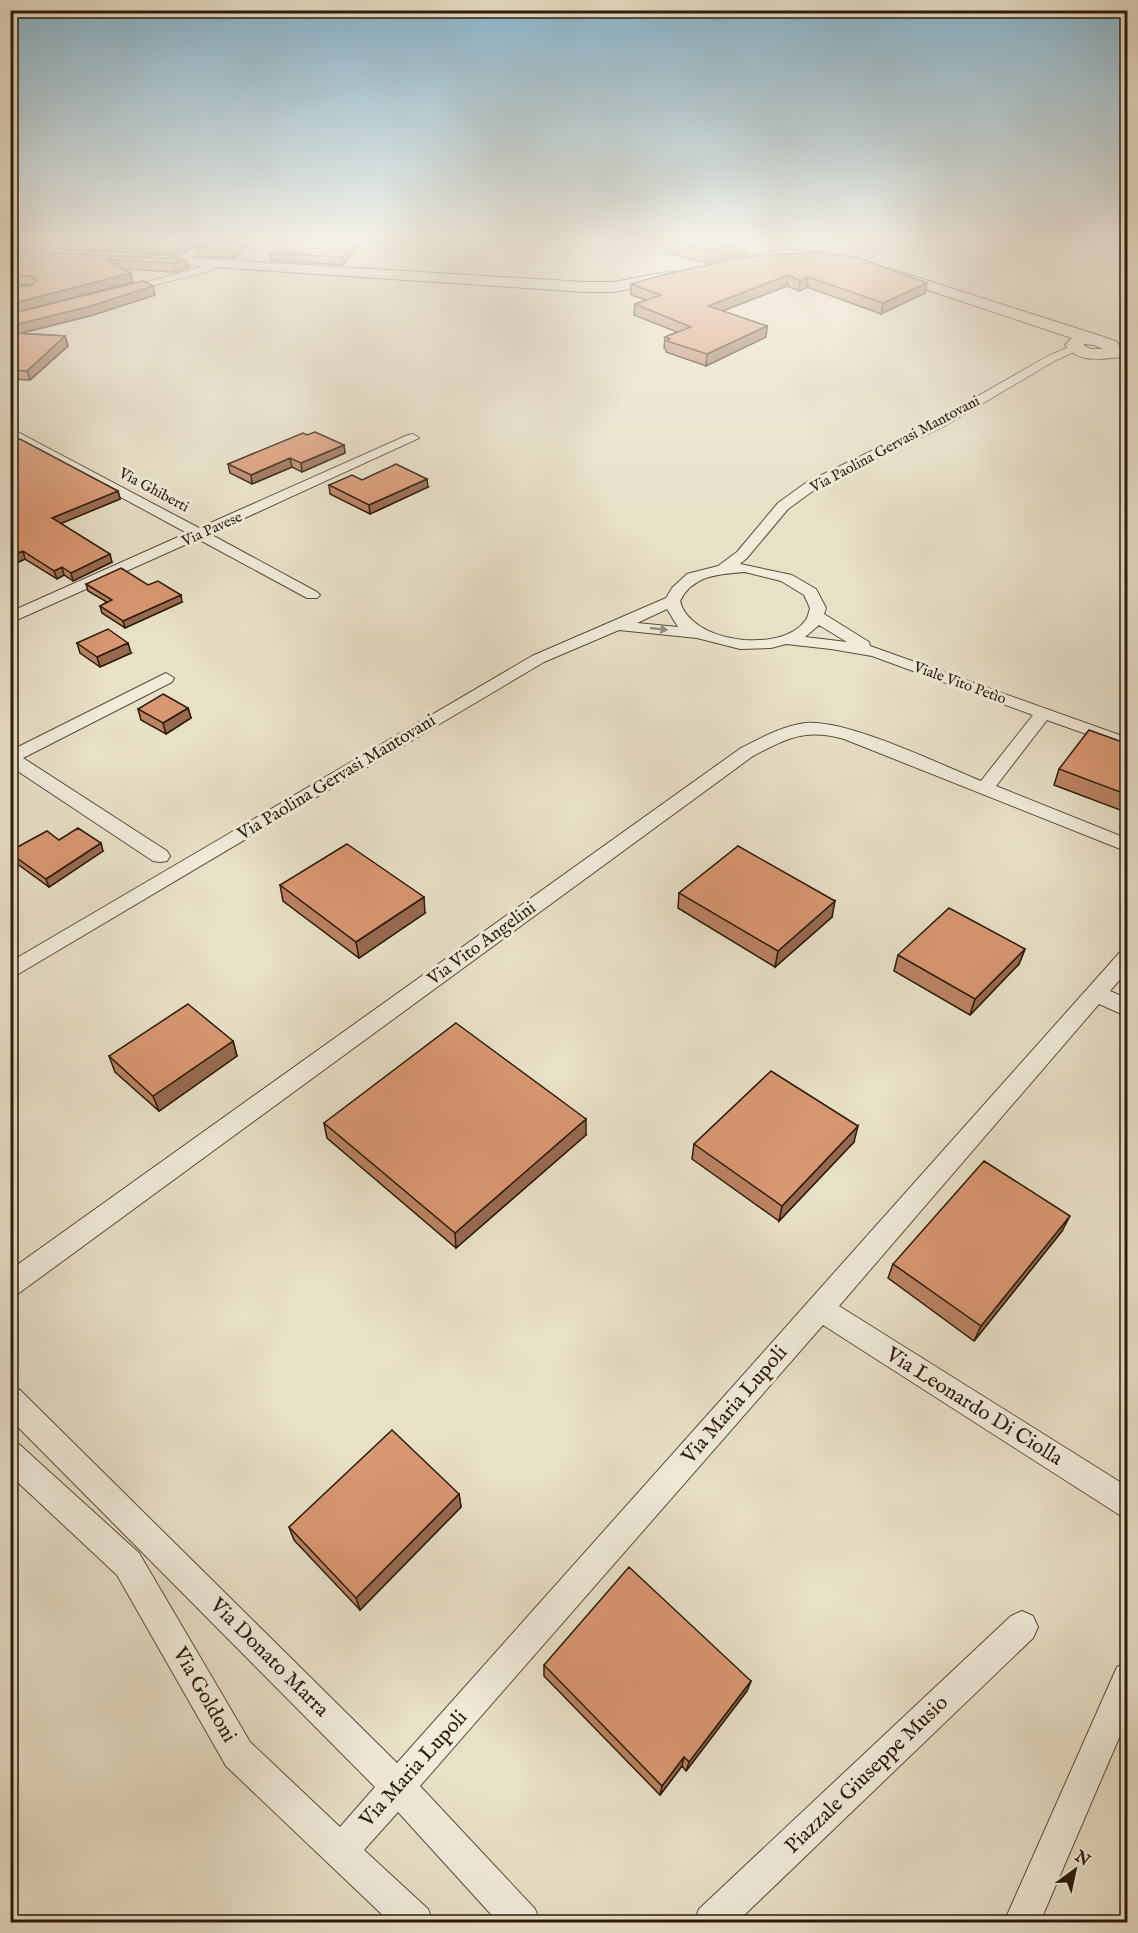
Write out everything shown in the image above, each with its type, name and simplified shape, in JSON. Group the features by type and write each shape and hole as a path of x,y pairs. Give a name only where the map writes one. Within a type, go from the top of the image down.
{"street":[{"path":"1047,330 1079,342 1099,354 1119,350"},
{"name":"Via Paolina Gervasi Mantovani","path":"723,569 742,555 763,547 783,506 813,485 942,423 1079,342"},
{"name":"Via Ghiberti","path":"10,432 312,595"},
{"name":"Via Pavese","path":"10,618 413,438"},
{"path":"763,547 787,577"},
{"path":"699,634 678,619 673,610 672,601 676,590 687,580 703,573 723,569 753,569 787,577 802,585 813,595 818,606 818,617 812,626 788,640"},
{"name":"Via Paolina Gervasi Mantovani","path":"10,972 538,659 582,638 618,627 672,601"},
{"path":"818,617 876,652"},
{"path":"618,627 654,628 699,634 733,644 752,645 788,640 831,644 876,652"},
{"name":"Viale Vito Petìo","path":"876,652 1128,744"},
{"path":"160,856 10,758 166,678"},
{"path":"1044,713 984,789 1128,846"},
{"name":"Via Vito Angelini","path":"10,1285 747,752 793,729 830,729 984,789"},
{"name":"Via Maria Lupoli","path":"341,1851 1097,994 1128,956"},
{"path":"1097,994 1128,1009"},
{"name":"Via Leonardo Di Ciolla","path":"820,1309 1128,1504"},
{"name":"Via Donato Marra","path":"10,1399 398,1787 522,1923"},
{"name":"Via Goldoni","path":"10,1455 128,1564 238,1754 415,1923"},
{"name":"Piazzale Giuseppe Musio","path":"712,1923 1022,1628"},
{"path":"1022,1923 1128,1678"}],"building":[{"path":"683,330 758,330 707,354 667,341 670,339 665,337"},
{"path":"10,333 65,336 27,371 10,370"},
{"path":"315,432 344,445 301,463 290,458 251,475 228,464 303,433 307,435"},
{"path":"20,439 118,491 52,518 110,554 71,573 62,567 54,571 23,551 10,556 10,442"},
{"path":"396,464 427,479 369,505 329,485 352,475 362,480"},
{"path":"121,568 148,585 158,581 181,595 123,621 100,606 112,600 86,584"},
{"path":"108,629 128,643 97,657 77,643"},
{"path":"163,694 188,708 163,723 138,709"},
{"path":"1089,730 1128,744 1128,795 1059,769"},
{"path":"78,828 101,843 46,879 10,853 47,831 59,840"},
{"path":"347,844 424,897 356,942 280,885"},
{"path":"738,846 835,901 778,951 679,893"},
{"path":"949,908 1025,949 975,999 898,955"},
{"path":"188,1004 233,1041 153,1096 109,1056"},
{"path":"456,1023 586,1119 455,1233 324,1123"},
{"path":"771,1071 858,1126 782,1206 694,1144"},
{"path":"984,1161 1070,1216 981,1326 893,1264"},
{"path":"392,1430 459,1494 356,1598 289,1527"},
{"path":"629,1567 751,1681 689,1762 684,1757 662,1786 544,1665"}]}
